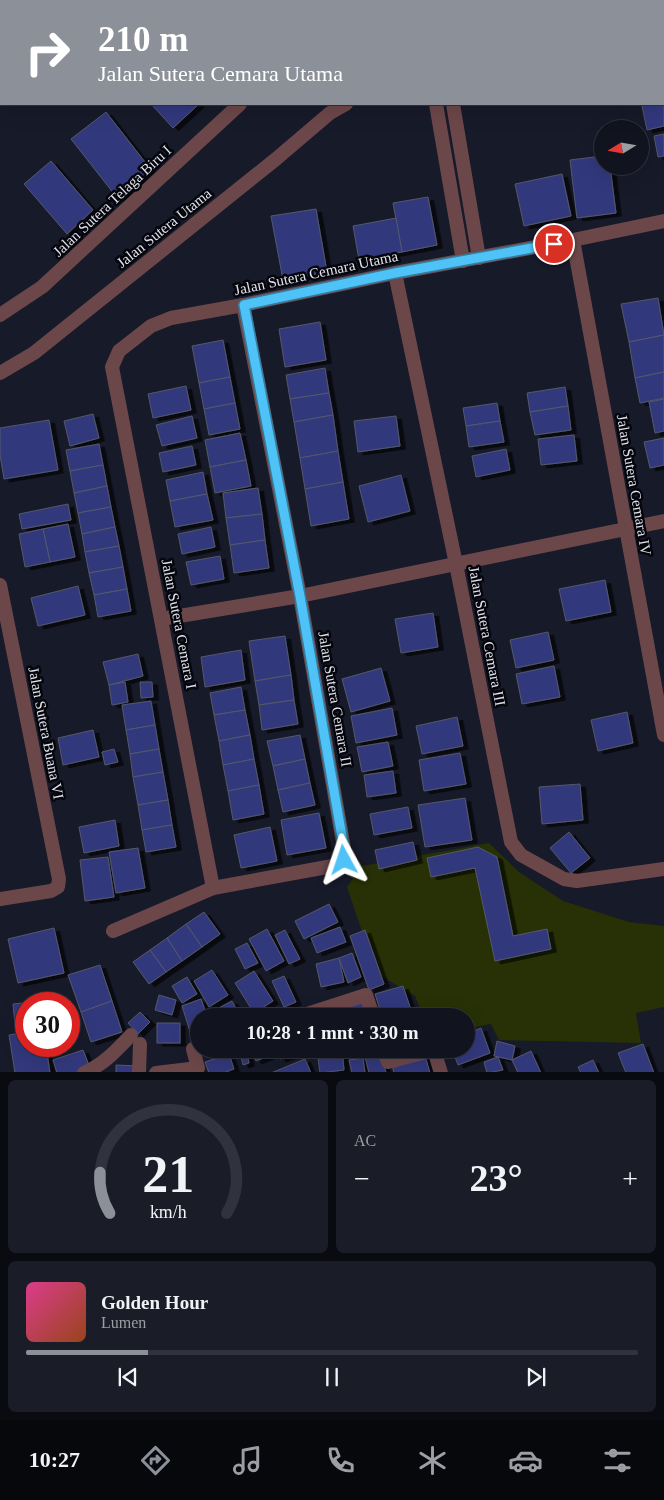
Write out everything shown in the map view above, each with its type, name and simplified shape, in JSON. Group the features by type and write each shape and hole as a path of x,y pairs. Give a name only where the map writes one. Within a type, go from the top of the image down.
{"street":[{"name":"Jalan Sutera Telaga Biru I","path":"0,315 42,287 239,105"},
{"name":"Jalan Sutera Utama","path":"0,373 34,353 276,159 330,113 344,105"},
{"path":"436,105 463,261"},
{"path":"453,105 480,258"},
{"name":"Jalan Sutera Cemara Utama","path":"112,367 119,352 151,326 171,318 664,221"},
{"name":"Jalan Sutera Cemara IV","path":"573,240 664,735"},
{"name":"Jalan Sutera Cemara III","path":"395,273 456,564 511,842 520,855 564,879 577,881 664,869"},
{"name":"Jalan Sutera Cemara II","path":"113,931 213,888 338,865 344,860 345,854 300,596 244,305"},
{"name":"Jalan Sutera Cemara I","path":"112,367 213,888"},
{"path":"161,619 300,596 664,521"},
{"name":"Jalan Sutera Buana VI","path":"0,585 59,879 58,887 51,890 0,899"},
{"path":"326,1008 366,995 370,1008"},
{"path":"84,1072 136,1040 139,1072"},
{"path":"156,1072 198,1068 195,1058"},
{"path":"386,1058 388,1062 403,1058"},
{"path":"437,1058 442,1072"}],"green space":[{"path":"489,843 519,872 563,901 629,922 664,926 664,1007 636,1013 641,1043 499,1040 491,1024 475,1027 475,1008 420,1008 415,996 376,973 347,887 362,866"}],"building":[{"path":"152,105 198,105 173,128"},
{"path":"664,105 664,126 649,130 649,120 645,120 642,106"},
{"path":"106,112 152,171 118,199 71,139"},
{"path":"664,134 664,156 658,157 654,136"},
{"path":"594,157 594,175 611,175 616,213 577,218 570,160"},
{"path":"51,161 93,210 67,234 24,184"},
{"path":"562,174 571,216 524,226 515,184"},
{"path":"428,197 437,245 402,252 393,203"},
{"path":"316,209 327,272 283,280 271,216"},
{"path":"396,218 402,252 359,260 353,226"},
{"path":"658,298 664,335 629,342 621,304"},
{"path":"320,322 326,360 285,367 279,329"},
{"path":"664,335 664,372 635,378 629,342"},
{"path":"223,340 230,377 199,383 192,346"},
{"path":"325,368 329,393 290,399 286,375"},
{"path":"664,372 664,398 640,403 635,378"},
{"path":"230,377 235,403 204,409 199,383"},
{"path":"186,386 191,410 153,418 148,394"},
{"path":"565,387 568,406 530,412 527,393"},
{"path":"329,393 333,415 294,422 290,399"},
{"path":"664,399 664,431 655,433 649,402"},
{"path":"235,403 240,429 209,435 204,409"},
{"path":"497,403 500,421 466,426 463,408"},
{"path":"568,406 571,430 535,435 530,412"},
{"path":"93,414 99,438 70,446 64,421"},
{"path":"333,415 338,451 300,458 294,422"},
{"path":"192,416 197,438 162,446 156,425"},
{"path":"396,416 400,446 358,452 354,421"},
{"path":"49,420 58,470 4,479 0,455 0,428"},
{"path":"500,421 504,442 469,447 466,426"},
{"path":"240,433 246,460 210,467 205,440"},
{"path":"574,435 577,461 541,465 538,439"},
{"path":"664,438 664,465 650,468 644,442"},
{"path":"99,444 103,465 70,471 66,450"},
{"path":"192,446 196,465 163,472 159,453"},
{"path":"506,449 510,470 476,477 472,456"},
{"path":"338,451 343,482 305,489 300,458"},
{"path":"246,460 251,486 215,493 210,467"},
{"path":"103,465 107,486 74,493 70,471"},
{"path":"203,472 207,494 170,501 166,480"},
{"path":"401,475 410,511 368,522 359,486"},
{"path":"343,482 349,519 311,526 305,489"},
{"path":"107,486 111,507 78,513 74,493"},
{"path":"258,488 262,514 226,518 223,493"},
{"path":"207,494 213,520 175,527 170,501"},
{"path":"68,504 71,520 22,529 19,514"},
{"path":"111,507 115,527 82,534 78,513"},
{"path":"262,514 265,540 230,545 226,518"},
{"path":"68,524 75,557 50,562 43,529"},
{"path":"115,527 119,546 85,552 82,534"},
{"path":"211,527 215,547 182,554 178,534"},
{"path":"43,529 50,562 25,567 19,534"},
{"path":"265,540 269,568 234,573 230,545"},
{"path":"119,546 123,567 89,573 85,552"},
{"path":"220,556 224,579 191,585 186,562"},
{"path":"123,567 127,589 94,595 89,573"},
{"path":"605,580 611,612 566,621 559,589"},
{"path":"78,586 85,615 38,626 31,598"},
{"path":"127,589 131,611 98,617 94,595"},
{"path":"433,613 438,647 401,653 395,619"},
{"path":"548,632 554,660 516,668 510,640"},
{"path":"285,636 291,675 255,681 249,641"},
{"path":"241,650 245,680 205,687 201,657"},
{"path":"138,654 143,676 109,685 103,662"},
{"path":"554,666 560,697 522,704 516,674"},
{"path":"381,668 390,701 351,712 342,679"},
{"path":"291,675 294,700 259,705 255,681"},
{"path":"125,682 128,702 112,705 109,685"},
{"path":"140,682 152,682 153,697 141,698"},
{"path":"241,687 245,710 214,715 210,693"},
{"path":"294,700 298,724 262,730 259,705"},
{"path":"151,701 155,725 126,730 122,705"},
{"path":"392,708 397,735 356,743 351,716"},
{"path":"245,710 250,735 219,741 214,715"},
{"path":"627,712 633,743 598,751 591,720"},
{"path":"457,717 463,746 422,754 416,726"},
{"path":"155,725 159,749 130,754 126,730"},
{"path":"93,730 99,757 63,765 58,738"},
{"path":"250,735 254,759 223,765 219,741"},
{"path":"300,735 305,759 273,766 267,741"},
{"path":"388,742 393,766 362,772 357,747"},
{"path":"114,749 118,762 105,765 102,752"},
{"path":"159,749 163,772 133,777 130,754"},
{"path":"460,753 466,784 424,791 419,760"},
{"path":"254,759 259,785 228,791 223,765"},
{"path":"305,759 310,783 278,790 273,766"},
{"path":"393,771 396,793 367,797 364,775"},
{"path":"163,772 168,800 138,805 133,777"},
{"path":"310,783 315,805 283,812 278,790"},
{"path":"580,784 583,820 542,824 539,787"},
{"path":"259,785 264,814 233,820 228,791"},
{"path":"465,798 472,840 425,847 418,805"},
{"path":"168,800 172,825 142,830 138,805"},
{"path":"408,807 412,828 374,835 370,814"},
{"path":"319,813 326,848 287,855 281,820"},
{"path":"115,820 119,846 84,853 79,827"},
{"path":"172,825 176,847 146,852 142,830"},
{"path":"270,827 277,861 241,868 234,835"},
{"path":"569,832 590,858 571,873 550,848"},
{"path":"413,842 417,860 379,869 375,850"},
{"path":"478,847 497,857 513,936 547,929 551,949 495,961 475,868 431,877 427,858"},
{"path":"138,848 145,888 116,893 109,852"},
{"path":"108,857 114,897 85,901 80,860"},
{"path":"329,904 338,922 304,939 295,921"},
{"path":"204,912 220,934 202,947 186,924"},
{"path":"186,924 202,947 182,961 167,938"},
{"path":"340,927 346,942 317,953 311,938"},
{"path":"54,928 64,973 18,983 8,939"},
{"path":"267,929 284,961 266,971 249,939"},
{"path":"285,930 300,959 289,964 275,935"},
{"path":"365,930 384,984 369,990 350,936"},
{"path":"167,938 182,961 166,972 150,950"},
{"path":"247,943 258,963 245,969 235,949"},
{"path":"150,950 166,972 149,984 133,962"},
{"path":"352,953 361,977 348,983 339,958"},
{"path":"339,958 344,982 321,987 316,964"},
{"path":"100,965 112,1001 81,1012 80,992 74,992 68,975"},
{"path":"212,970 228,995 209,1007 194,981"},
{"path":"254,971 273,1001 262,1008 251,1008 235,983"},
{"path":"284,976 296,1002 284,1007 272,981"},
{"path":"187,977 197,994 182,1003 172,986"},
{"path":"403,986 410,1008 379,1008 375,994"},
{"path":"159,995 176,1000 172,1015 155,1010"},
{"path":"201,999 204,1008 190,1008 190,1031 182,1006"},
{"path":"363,1000 366,1008 340,1008"},
{"path":"112,1001 122,1032 91,1042 81,1012"},
{"path":"232,1001 236,1008 219,1008"},
{"path":"13,1004 15,1004 15,1025"},
{"path":"140,1012 150,1022 138,1034 128,1023"},
{"path":"157,1023 180,1023 180,1043 157,1043"},
{"path":"481,1028 490,1053 458,1065 455,1058 475,1058 475,1030"},
{"path":"15,1034 15,1057 48,1057 50,1072 15,1072 9,1035"},
{"path":"497,1041 515,1046 512,1060 494,1056"},
{"path":"643,1044 654,1072 626,1072 618,1053"},
{"path":"83,1050 90,1068 80,1072 57,1072 53,1060 62,1057 80,1057 80,1051"},
{"path":"531,1051 541,1072 518,1072 512,1060"},
{"path":"498,1057 503,1070 487,1072 484,1062"},
{"path":"217,1058 230,1058 234,1069 226,1072 209,1072 205,1062"},
{"path":"241,1058 248,1058 249,1063 243,1065"},
{"path":"318,1058 343,1058 344,1070 320,1072"},
{"path":"363,1058 365,1072 352,1072 349,1060"},
{"path":"365,1058 382,1058 386,1072 369,1072"},
{"path":"418,1058 426,1058 430,1072 394,1072 392,1065"},
{"path":"305,1059 311,1072 273,1072"},
{"path":"593,1060 599,1072 580,1072 578,1067"},
{"path":"116,1065 138,1066 138,1072 116,1072"}],"route":[{"path":"344,860 345,854 300,596 244,305 395,273 554,244"}]}
